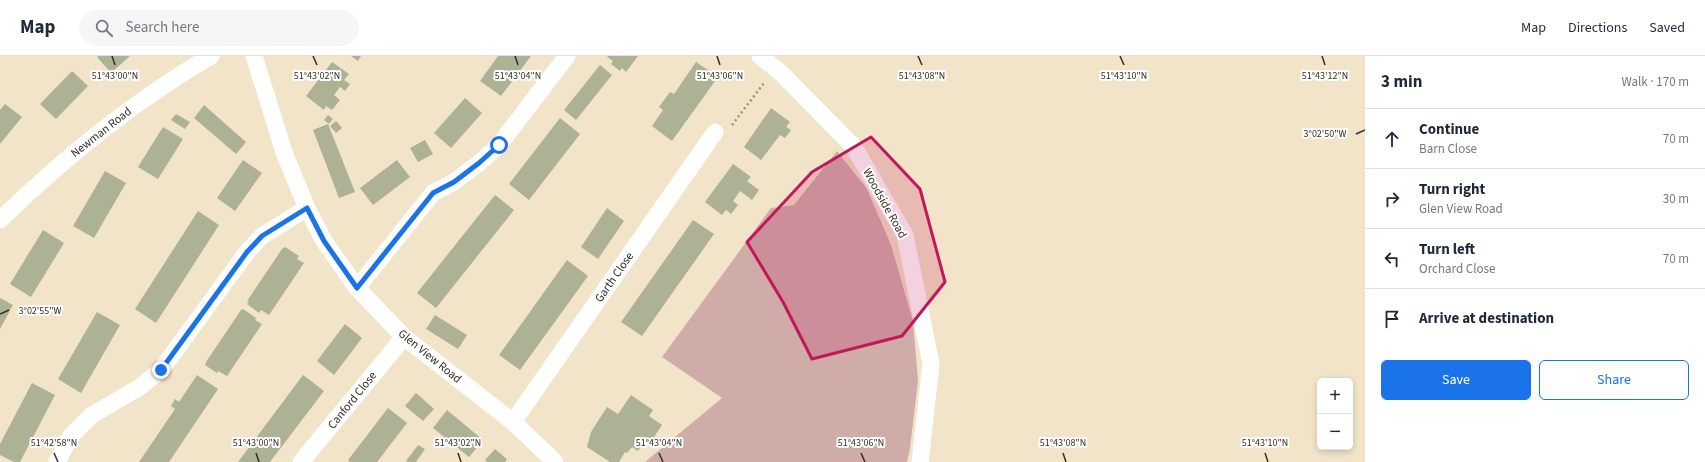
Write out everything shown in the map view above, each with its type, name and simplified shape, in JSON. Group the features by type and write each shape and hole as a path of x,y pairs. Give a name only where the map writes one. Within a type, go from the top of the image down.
{"street":[{"name":"Newman Road","path":"0,220 34,187 103,128 178,76 211,56"},
{"name":"Glen View Road","path":"254,56 286,155 307,208 324,241 357,288 404,337 513,422 555,462"},
{"path":"357,288 433,193 454,182 479,163 499,145 567,56"},
{"name":"Woodside Road","path":"760,56 775,68 854,147 905,235 931,364 920,462"},
{"name":"Garth Close","path":"513,422 714,132"},
{"path":"57,462 70,438 92,415 140,387 161,370 247,252 262,236 307,208"},
{"name":"Canford Close","path":"301,462 404,337"}],"path":[{"path":"714,132 725,135 775,68"}],"highlighted area":[{"path":"871,137 920,189 945,282 902,336 812,359 783,302 747,242 812,172"}],"shaded area":[{"path":"837,151 867,189 891,245 913,321 918,381 907,462 645,462 722,398 662,357 771,208 794,205"}],"building":[{"path":"130,56 111,73 97,57"},
{"path":"351,56 361,56 358,61"},
{"path":"498,56 531,56 501,96 480,81"},
{"path":"638,56 626,72 622,68 620,71 611,64 613,61 607,57"},
{"path":"332,62 349,74 344,80 350,84 345,91 340,87 334,95 340,100 332,110 326,106 324,110 306,96"},
{"path":"696,62 718,77 672,141 652,126 663,110 659,107 670,92 674,94"},
{"path":"600,65 612,75 576,120 564,110"},
{"path":"72,71 88,86 56,119 40,104"},
{"path":"465,98 482,113 451,148 434,133"},
{"path":"5,104 22,117 0,144 0,110"},
{"path":"204,105 246,142 236,154 194,118"},
{"path":"771,108 790,122 786,127 791,130 785,138 780,135 761,160 744,147"},
{"path":"176,114 190,122 185,129 171,120"},
{"path":"328,115 333,119 329,124 324,120"},
{"path":"560,118 580,134 529,200 509,184"},
{"path":"336,121 342,128 336,133 330,126"},
{"path":"328,124 355,192 339,198 313,130"},
{"path":"163,127 183,139 158,179 138,167"},
{"path":"425,140 433,154 418,162 410,148"},
{"path":"243,160 262,173 235,211 217,198"},
{"path":"397,160 410,177 373,205 360,188"},
{"path":"733,164 751,177 747,181 759,190 752,200 740,191 733,201 738,205 731,214 726,210 722,215 705,202"},
{"path":"105,171 126,183 94,238 73,226"},
{"path":"495,195 514,210 436,308 417,293"},
{"path":"607,208 624,221 598,259 581,247"},
{"path":"198,211 219,225 156,323 135,309"},
{"path":"693,220 714,234 642,336 621,322"},
{"path":"43,230 64,243 31,297 10,284"},
{"path":"285,247 299,256 297,259 304,263 269,315 261,310 259,313 247,304 249,302 247,301 282,249"},
{"path":"567,260 588,276 520,370 499,355"},
{"path":"0,298 13,305 0,329"},
{"path":"243,309 262,324 227,376 218,371 217,373 205,365 206,362"},
{"path":"97,312 120,325 81,393 58,379"},
{"path":"435,315 467,335 458,349 426,329"},
{"path":"345,324 362,338 334,375 317,361"},
{"path":"197,375 218,389 206,407 169,462 139,462 175,409 171,406 175,399 179,402"},
{"path":"303,375 324,391 270,462 238,462"},
{"path":"32,383 55,395 20,462 14,462 0,455 0,444"},
{"path":"416,393 434,409 423,421 405,406"},
{"path":"631,395 653,410 649,416 662,425 650,443 645,440 638,451 632,447 627,453 625,452 619,462 610,462 587,447 591,432 607,407 618,414"},
{"path":"388,408 407,423 377,462 350,462 348,460"},
{"path":"447,410 483,440 469,457 433,428"},
{"path":"418,445 425,449 416,462 406,461"},
{"path":"495,449 507,459 505,462 487,462 485,460"}],"route":[{"path":"161,370 247,252 262,236 307,208 324,241 357,288 433,193 454,182 479,163 499,145"}]}
